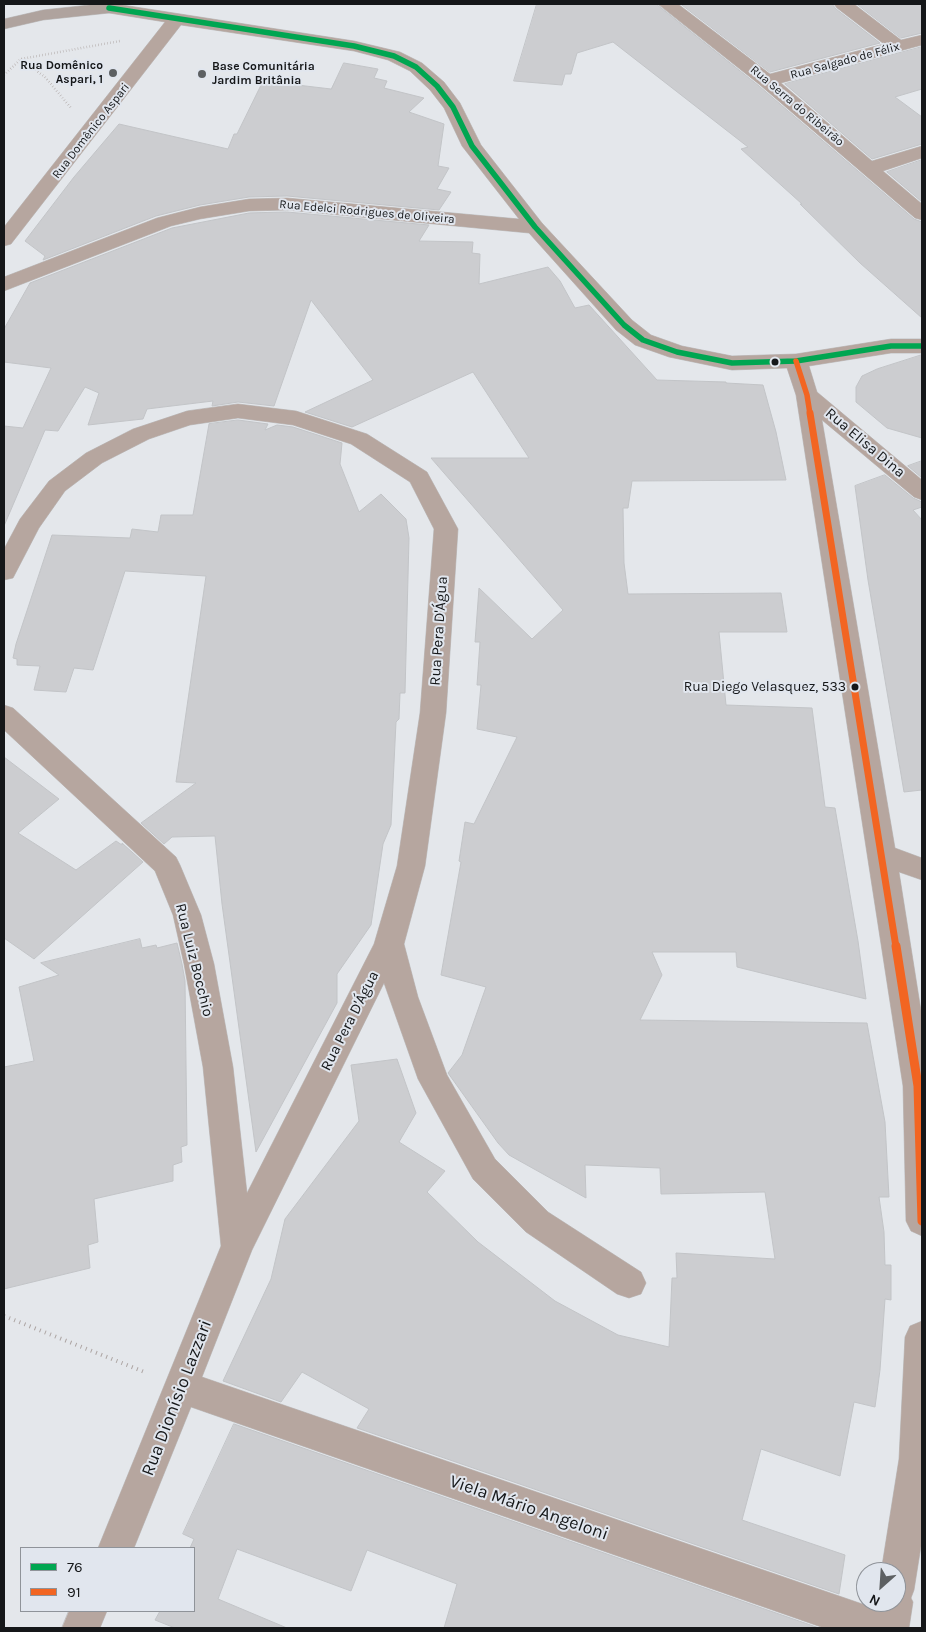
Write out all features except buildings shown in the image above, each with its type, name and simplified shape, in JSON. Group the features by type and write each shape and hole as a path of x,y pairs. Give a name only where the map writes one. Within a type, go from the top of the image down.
{"highway":[{"path":"4,24 42,15 105,6"}],"street":[{"name":"Rua Serra do Ribeirão","path":"667,4 767,81 871,168 922,214"},
{"path":"843,4 899,47"},
{"path":"105,6 171,27 354,46 394,56 416,67 437,86 453,107 472,146 535,227 624,325 643,340 677,352 732,363 796,361 891,346 922,346"},
{"name":"Rua Domênico Aspari","path":"4,240 84,141 171,27"},
{"name":"Rua Salgado de Félix","path":"767,81 922,40"},
{"path":"871,168 922,152"},
{"name":"Rua Edelci Rodrigues de Oliveira","path":"4,285 30,273 164,222 200,213 249,205 286,204 535,227"},
{"path":"796,361 807,395 918,1086 922,1221"},
{"name":"Rua Elisa Dina","path":"807,395 922,492"},
{"name":"Rua Pera D'Água","path":"4,572 28,525 57,486 94,458 141,434 187,418 238,411 296,418 359,438 419,477 446,529 434,713 411,866 388,944 237,1246"},
{"name":"Rua Luiz Bocchio","path":"4,715 166,866 187,915 218,1066 237,1246"},
{"path":"882,855 922,870"},
{"path":"388,944 403,997 433,1079 484,1169 537,1222 629,1283"},
{"name":"Rua Dionísio Lazzari","path":"116,1547 237,1246"},
{"path":"900,1562 917,1459 922,1337"},
{"name":"Viela Mário Angeloni","path":"182,1387 877,1628"},
{"path":"81,1628 88,1612"},
{"path":"890,1628 892,1612"}],"path":[{"path":"4,75 21,59 171,27"},
{"path":"21,59 45,77 71,107 84,141"},
{"path":"4,1316 182,1387"}],"transit line":[{"name":"76","path":"109,8 354,46 394,56 416,67 437,86 453,107 472,146 535,227 624,325 643,340 677,352 732,363 796,361 891,346 922,346"},
{"name":"91","path":"796,361 807,395 918,1086 922,1221"}],"place":[{"name":"Rua Domênico Aspari, 1","path":"113,73"},
{"name":"Base Comunitária Jardim Britânia","path":"202,74"},
{"name":"Rua Diego Velasquez, 533","path":"855,687"}]}
